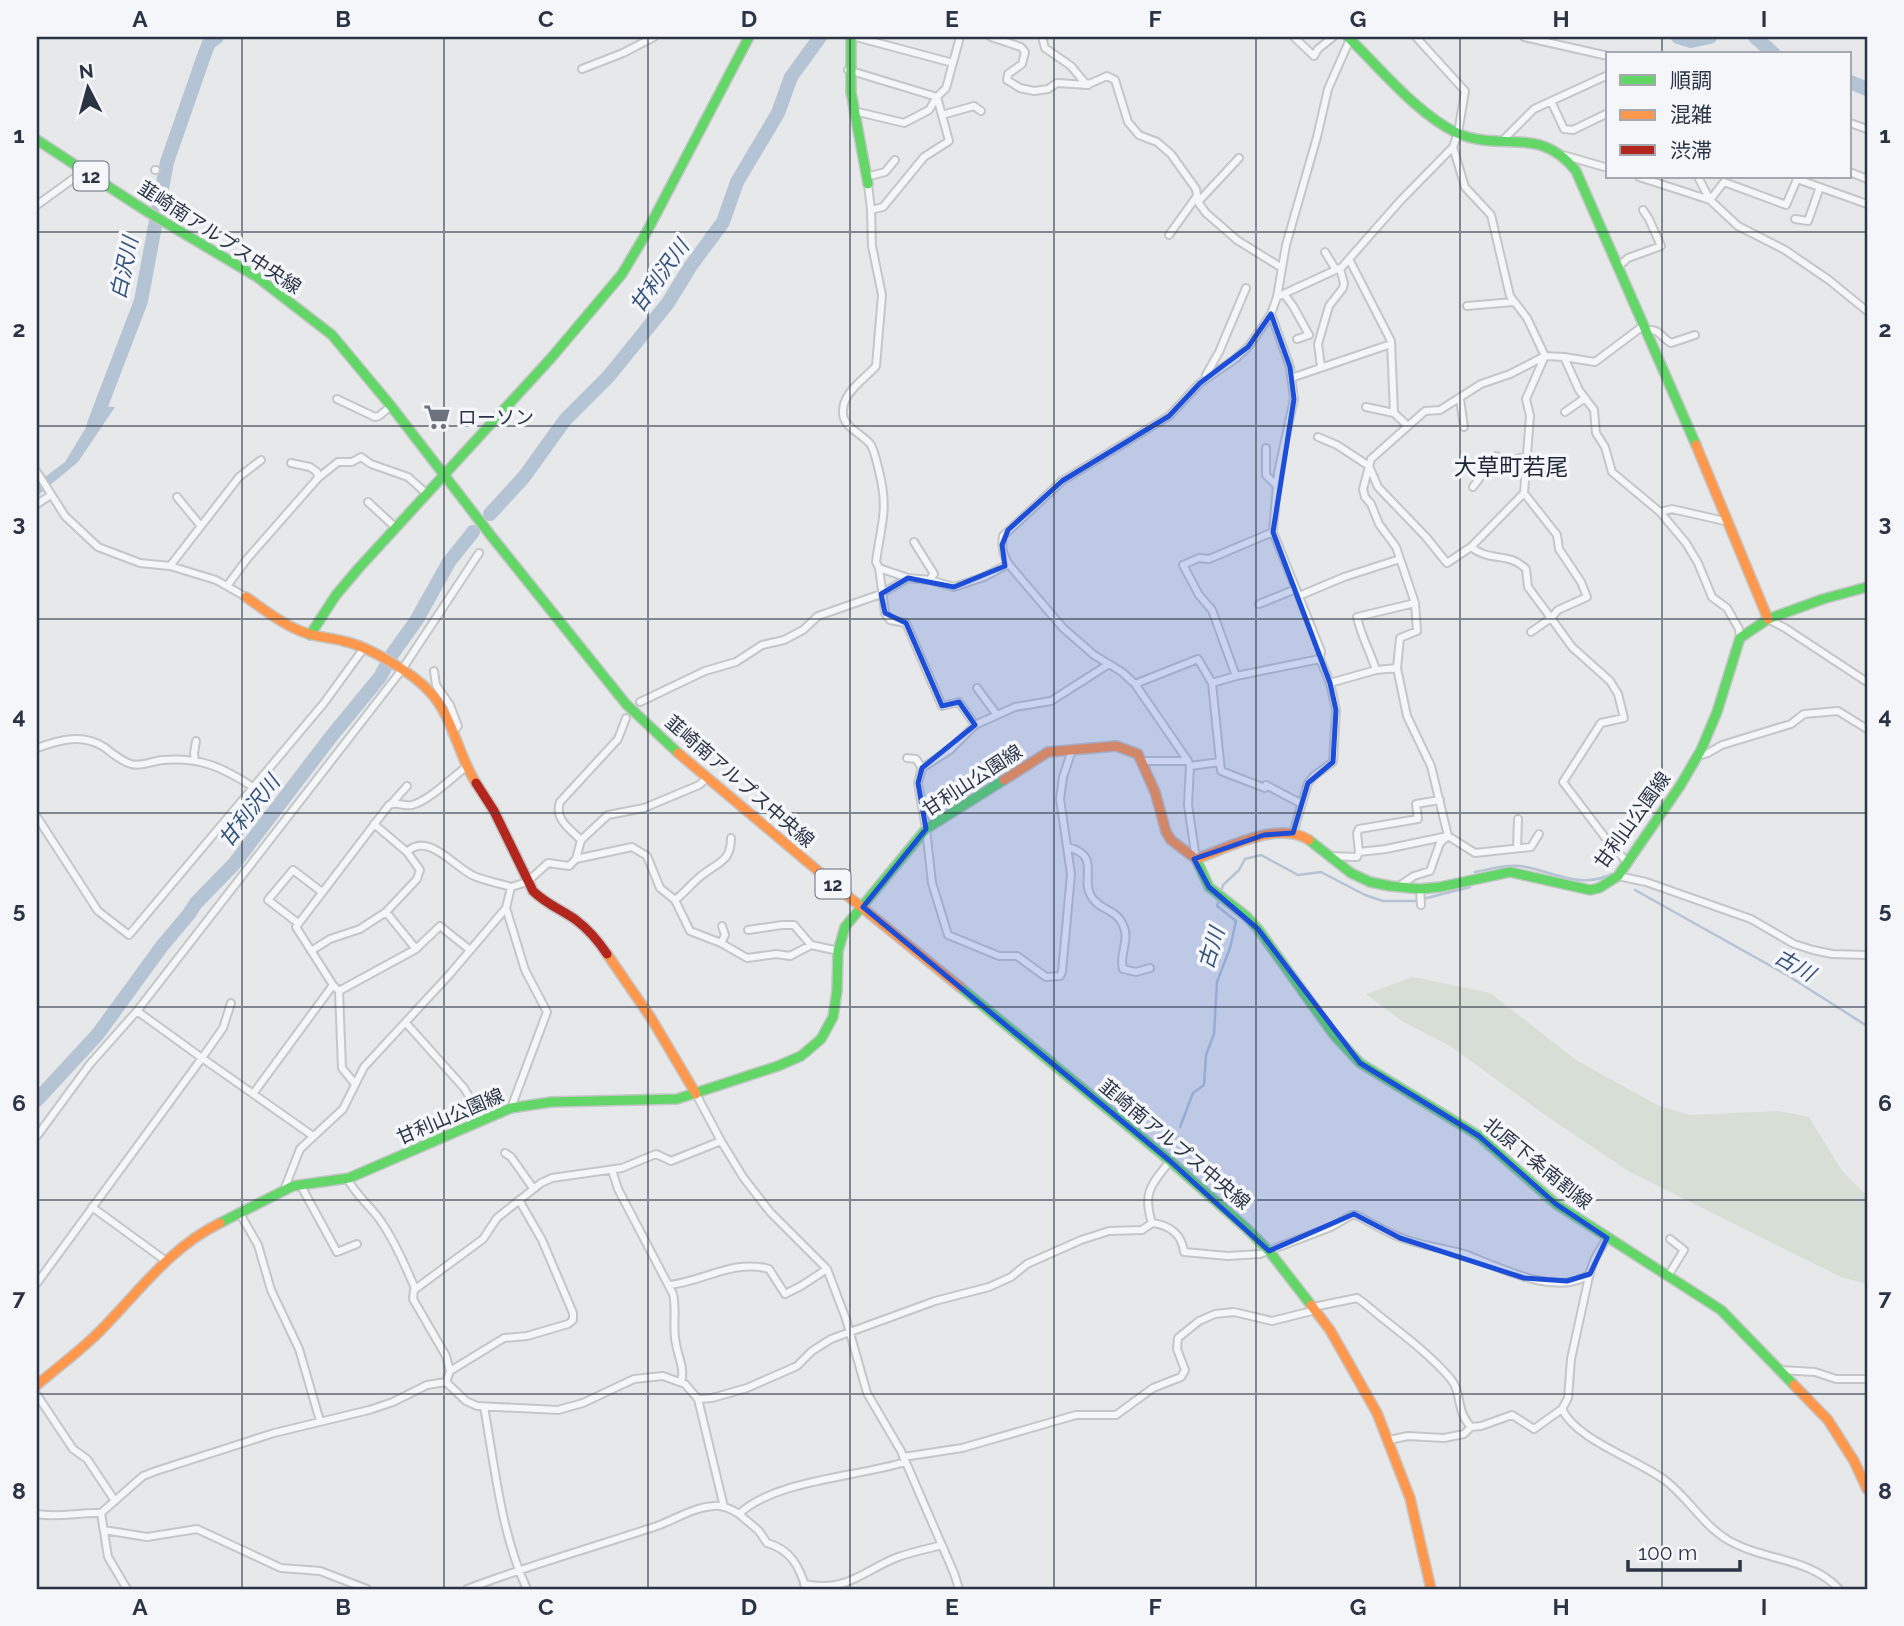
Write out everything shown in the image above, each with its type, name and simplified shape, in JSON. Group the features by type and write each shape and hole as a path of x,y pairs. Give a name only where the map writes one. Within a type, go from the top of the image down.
{"main road":[{"path":"310,635 336,595 552,357 622,274 749,37"},
{"path":"853,37 848,70 867,180"},
{"path":"1350,37 1425,109 1458,133 1542,145 1563,155 1576,171 1729,522 1768,619"},
{"name":"韮崎南アルプス中央線","path":"37,140 146,211 257,277 332,335 626,704 707,778 1170,1161 1269,1251 1314,1309 1354,1370 1389,1440 1413,1508 1431,1589"},
{"path":"1740,638 1768,619 1823,599 1867,587"},
{"path":"246,597 278,620 310,635 345,641 364,648 419,681 431,693 442,708 466,767 494,811 527,882 542,900 577,921 599,942 651,1018 696,1094"},
{"name":"甘利山公園線","path":"1293,833 1306,838 1351,873 1370,882 1420,892 1510,872 1590,890 1599,888 1618,876 1698,756 1717,712 1740,638"},
{"name":"甘利山公園線","path":"37,1385 98,1333 166,1261 192,1238 284,1190 300,1184 347,1178 511,1108 558,1100 673,1100 796,1059 820,1040 834,1018 840,934 926,830 1048,752 1115,746 1138,754 1143,761"},
{"path":"1143,761 1166,832 1171,840 1196,859 1264,835 1293,833"},
{"name":"北原下条南割線","path":"1196,859 1209,887 1224,897 1258,929 1334,1035 1360,1063 1479,1136 1556,1204 1721,1310 1828,1420 1854,1461 1867,1489"}],"street":[{"path":"582,69 654,37"},
{"path":"853,37 953,63"},
{"path":"854,111 904,124 929,110 946,88 960,37"},
{"path":"991,37 1021,47 1025,52 1022,64 1008,74 1007,80 1013,85 1034,91 1048,89 1057,83 1089,85 1107,76 1115,80 1132,127 1139,135 1157,142 1171,154 1196,189 1206,213 1237,240 1282,268"},
{"path":"1042,37 1045,48 1071,66 1089,85"},
{"path":"1294,37 1314,56 1318,49 1334,37"},
{"path":"1196,859 1188,805 1189,763 1135,684 1094,655 1063,628 1004,558 1003,536 1062,481 1170,416 1203,380 1248,347 1271,314 1281,295 1282,268 1328,89 1350,37"},
{"path":"1281,295 1338,270 1452,147 1458,133 1465,91 1416,37"},
{"path":"1524,37 1606,56"},
{"path":"848,70 937,97"},
{"path":"1503,140 1534,109 1606,76"},
{"path":"871,210 883,207 924,157 949,141 937,97"},
{"path":"1551,101 1564,129 1573,130 1606,114"},
{"path":"942,115 974,106 981,111"},
{"path":"1452,147 1465,187 1491,215 1506,285 1513,302 1527,318 1545,356 1527,399 1531,416 1525,457 1524,493 1557,535 1559,549 1581,582 1587,597 1558,610 1531,632"},
{"path":"1563,155 1606,167"},
{"path":"1169,235 1198,199 1239,158"},
{"path":"895,160 885,172 867,180 872,246 882,295 876,366 854,387 845,402 843,414 847,425 862,435 872,448 885,498 885,518 876,562 885,613 890,620 906,623 942,706 959,702 975,725"},
{"path":"37,205 84,171"},
{"path":"1642,178 1710,200"},
{"path":"1699,178 1710,200 1738,226 1796,258 1829,280 1867,311"},
{"path":"1710,200 1726,179 1786,205 1797,178 1867,204"},
{"path":"1795,219 1808,221 1821,187"},
{"path":"1617,268 1628,258 1661,246 1650,219 1643,210"},
{"path":"1321,367 1318,344 1329,306 1345,283 1325,252"},
{"path":"1349,259 1391,344 1394,413"},
{"path":"1203,380 1219,352 1246,288"},
{"path":"1281,295 1309,335 1297,339"},
{"path":"1467,306 1513,302"},
{"path":"1271,314 1282,339 1292,378 1294,399 1277,486 1273,532 1321,651 1320,659 1330,683 1336,710 1333,762 1308,783 1293,833"},
{"path":"1448,836 1430,766 1407,716 1397,668 1399,638 1417,631 1415,603 1396,547 1379,524 1371,503 1365,498 1363,489 1371,459 1426,411 1440,410 1480,384 1510,374 1545,356 1580,358 1595,362 1644,329 1657,331 1671,343 1695,335"},
{"path":"1292,378 1391,344"},
{"path":"1564,358 1573,379 1594,410 1596,433 1605,447 1612,472 1660,512 1686,543 1698,563 1712,597 1727,608 1739,629 1740,638"},
{"path":"1565,412 1586,398"},
{"path":"337,399 375,417 391,406"},
{"path":"1460,399 1464,427"},
{"path":"1366,407 1394,413 1408,426"},
{"path":"1318,437 1337,445 1369,466 1378,487 1426,537 1447,564 1471,547 1524,493"},
{"path":"1266,448 1266,475 1277,486"},
{"path":"1474,487 1496,456 1507,460 1525,457"},
{"path":"227,586 247,559 318,478 338,462 352,462 361,457 371,464 408,477 427,494"},
{"path":"170,566 239,477 261,460"},
{"path":"291,463 310,467 317,472 318,478"},
{"path":"37,472 65,516 98,547 141,563 170,566 216,580 246,597"},
{"path":"37,504 50,494"},
{"path":"177,497 200,525"},
{"path":"368,502 396,528"},
{"path":"1660,512 1672,509 1729,522"},
{"path":"1237,676 1212,610 1199,595 1183,565 1199,558 1209,559 1273,532"},
{"path":"914,542 934,574 929,580"},
{"path":"1471,547 1482,556 1507,558 1521,564 1526,569 1532,596 1572,647 1610,681 1618,694 1624,718 1601,723 1563,782 1607,841 1626,861"},
{"path":"37,1136 90,1064 137,1011 401,671 479,552"},
{"path":"1299,597 1344,577 1400,559"},
{"path":"879,568 908,578 954,587 984,577 1009,564"},
{"path":"640,702 705,671 736,662 762,645 784,640 803,630 818,616 881,593 908,578"},
{"path":"1259,604 1296,589"},
{"path":"1376,670 1368,644 1362,639 1357,617 1415,603"},
{"path":"1768,619 1867,682"},
{"path":"37,817 98,911 129,935 324,703 364,648"},
{"path":"1135,684 1198,659 1212,684 1221,771 1265,786 1302,804"},
{"path":"1212,684 1237,676 1320,659"},
{"path":"1072,750 1063,777 1060,799 1071,874 1062,972 1060,976 1046,977 1017,956 999,956 948,935 932,883 918,783 922,768 950,750 975,725 1015,707 1051,701 1109,664"},
{"path":"1330,683 1376,670 1397,668"},
{"path":"434,671 436,685 450,705 457,726 452,733"},
{"path":"977,688 997,715"},
{"path":"1698,756 1722,745 1791,724 1804,714 1838,711 1867,729"},
{"path":"581,840 559,818 559,802 618,739 626,718"},
{"path":"37,748 59,740 80,739 97,743 133,765 161,760 195,761 224,768 253,787"},
{"path":"195,761 197,741"},
{"path":"907,758 916,759 922,768"},
{"path":"1143,761 1220,762"},
{"path":"389,805 412,805 466,767"},
{"path":"407,852 413,846 430,848 471,875 511,887 527,882 548,863 569,866 576,859 581,840 608,815 644,808 699,785 707,778"},
{"path":"355,1084 342,1068 339,991 296,927 374,824 407,786"},
{"path":"1406,801 1416,804 1440,800"},
{"path":"1328,856 1357,857 1359,829 1418,819 1416,804"},
{"path":"1517,848 1518,819"},
{"path":"311,951 330,939 360,929 386,912 417,879 420,870 407,852 374,824"},
{"path":"1359,852 1448,836 1475,853 1531,847 1539,834"},
{"path":"1398,887 1414,876 1430,871 1440,843 1448,836"},
{"path":"675,900 704,873 719,866 731,850 731,838"},
{"path":"576,859 632,847 647,856 660,888 675,900 690,930 747,958 776,954 790,956 811,944"},
{"path":"1067,848 1072,848 1086,858 1090,867 1088,889 1093,899 1119,916 1122,922 1126,937 1121,952 1124,969 1136,972 1150,968"},
{"path":"298,923 268,900 293,870 323,892"},
{"path":"1618,876 1646,882 1751,919 1794,944 1832,954 1867,955"},
{"path":"284,1190 300,1149 343,1109 365,1067 506,908 511,887"},
{"path":"1420,892 1421,905"},
{"path":"506,908 525,970 547,1012 511,1108"},
{"path":"386,912 416,949"},
{"path":"748,930 794,925 811,944 839,951"},
{"path":"339,991 416,949 440,926 470,950"},
{"path":"721,943 725,935 722,926"},
{"path":"253,1094 333,985"},
{"path":"37,1283 223,1028 231,1003"},
{"path":"137,1011 313,1136"},
{"path":"405,1023 464,1088 483,1119"},
{"path":"696,1094 743,1177 770,1212 827,1269 850,1333 867,1393 904,1459 942,1545 958,1589"},
{"path":"446,1382 450,1371 446,1356 413,1299 415,1288 483,1239 497,1218 533,1188 552,1178 612,1170 656,1154 671,1161 721,1141"},
{"path":"505,1153 533,1188"},
{"path":"1152,1223 1147,1206 1148,1192 1170,1161"},
{"path":"612,1170 618,1189 670,1285 676,1306 674,1337 683,1370 681,1382"},
{"path":"347,1178 390,1234 415,1288"},
{"path":"300,1184 337,1252 357,1244"},
{"path":"450,1371 504,1338 527,1336 573,1320 573,1313 542,1240 519,1200"},
{"path":"92,1207 166,1261"},
{"path":"239,1212 258,1245 271,1290 299,1349 320,1421"},
{"path":"698,1399 747,1388 797,1366 821,1344 935,1301 989,1287 1011,1277 1027,1264 1095,1235 1118,1230 1142,1230 1152,1223 1170,1227 1181,1240 1184,1252 1228,1256 1269,1251 1331,1227 1352,1215 1400,1238 1465,1255 1524,1278 1567,1281 1590,1274"},
{"path":"1389,1440 1409,1436 1444,1438 1464,1434 1471,1427 1482,1426 1512,1415 1534,1429 1563,1409 1568,1398 1571,1359 1590,1274 1595,1258 1607,1238"},
{"path":"1668,1276 1684,1250 1670,1239"},
{"path":"670,1285 739,1266 758,1266 769,1269 785,1294 827,1269"},
{"path":"739,1514 749,1504 763,1497 825,1480 872,1471 904,1459 962,1448 1076,1415 1116,1415 1153,1388 1181,1377 1185,1370 1177,1349 1178,1338 1199,1321 1225,1312 1280,1321 1357,1298 1408,1340 1426,1351 1452,1380 1458,1392 1462,1415 1471,1427"},
{"path":"1780,1370 1815,1372 1836,1379 1867,1379"},
{"path":"446,1382 466,1401 484,1407 558,1410 583,1403 634,1379 663,1376 681,1382 698,1399 724,1507"},
{"path":"37,1514 61,1517 82,1512 101,1513 143,1476 156,1471 236,1444 369,1410 393,1402 426,1385 446,1382"},
{"path":"37,1395 74,1449 87,1459 115,1501"},
{"path":"484,1407 500,1494 518,1570 527,1589"},
{"path":"1563,1409 1565,1415 1592,1439 1651,1470 1668,1483 1726,1539 1818,1571 1839,1589"},
{"path":"467,1589 716,1505 739,1514 759,1531 767,1543 779,1546 791,1556 805,1587 849,1583 898,1557 942,1545"},
{"path":"101,1513 108,1557 127,1589"},
{"path":"104,1530 147,1537 197,1530 281,1568 320,1571 367,1589"}],"highlighted area":[{"path":"1271,314 1290,367 1294,399 1273,532 1330,683 1336,710 1333,762 1308,783 1293,833 1264,835 1194,859 1209,887 1258,929 1360,1063 1479,1136 1556,1204 1607,1238 1590,1274 1567,1281 1524,1278 1400,1238 1354,1214 1269,1251 1170,1161 863,907 926,829 918,783 922,768 975,725 959,702 942,706 906,623 885,613 881,594 908,578 954,587 1005,566 1002,545 1008,530 1062,481 1169,416 1200,383 1248,347"}],"shaded area":[{"path":"1413,977 1490,993 1576,1060 1659,1106 1690,1115 1778,1111 1809,1117 1842,1171 1867,1196 1867,1284 1841,1277 1630,1172 1450,1046 1402,1021 1366,994"}],"water":[{"path":"99,406 115,407 78,462 37,496 37,483 65,462"}],"waterway":[{"name":"白沢川","path":"94,424 141,301 167,162 205,53 209,43 217,37"},
{"name":"甘利沢川","path":"490,514 524,477 565,420 608,377 668,303 723,222 737,182 778,113 791,77 820,37"},
{"name":"甘利沢川","path":"1678,37 1691,41 1710,37"},
{"name":"甘利沢川","path":"1755,37 1772,52"},
{"name":"甘利沢川","path":"1852,83 1867,89"},
{"name":"甘利沢川","path":"37,1100 98,1034 162,946 196,903 234,864 380,677 449,562 473,532"},
{"name":"古川","path":"1180,1127 1193,1093 1204,1085 1206,1055 1214,1034 1217,982 1230,948 1236,921 1217,906 1223,885 1239,870 1245,859 1261,855 1298,875 1321,872 1365,895 1383,901 1415,901 1470,887"},
{"name":"古川","path":"1475,872 1513,866 1579,880 1612,874"},
{"name":"古川","path":"1635,890 1787,975 1867,1026"}],"traffic: fast":[{"path":"310,635 336,595 358,569 552,357 622,274 749,37"},
{"path":"851,37 851,92 868,184"},
{"path":"1348,37 1413,102 1442,125 1474,138 1520,142 1548,148 1576,171 1696,445"},
{"path":"37,140 146,211 257,277 332,335 626,704 678,753"},
{"path":"1309,840 1351,873 1370,882 1390,886 1420,889 1440,887 1510,872 1590,890 1599,888 1618,876 1680,786 1701,750 1717,712 1740,638 1768,619 1823,599 1867,587"},
{"path":"220,1223 293,1186 349,1178 511,1108 551,1102 677,1099 801,1056 821,1039 833,1017 838,951 845,927 926,829 1004,780"},
{"path":"1196,859 1209,887 1258,929 1334,1035 1360,1063 1479,1136 1556,1204 1721,1310 1794,1385"},
{"path":"960,987 1170,1161 1245,1227 1269,1251 1311,1305"}],"traffic: slow":[{"path":"1696,445 1768,619"},
{"path":"246,597 296,629 365,648 413,677 438,702 476,783"},
{"path":"1004,780 1048,752 1116,746 1138,754 1155,792 1166,832 1171,840 1196,859 1268,834 1297,835 1309,840"},
{"path":"678,753 960,987"},
{"path":"607,954 651,1018 696,1094"},
{"path":"37,1385 92,1339 170,1258 202,1233 220,1223"},
{"path":"1311,1305 1330,1330 1377,1413 1410,1498 1431,1589"},
{"path":"1794,1385 1828,1420 1854,1461 1867,1489"}],"traffic: jam":[{"path":"476,783 494,811 533,891 571,916 593,936 607,954"}],"place":[{"name":"ローソン","path":"437,417"}],"district":[{"name":"大草町若尾","path":"1511,466"}]}
